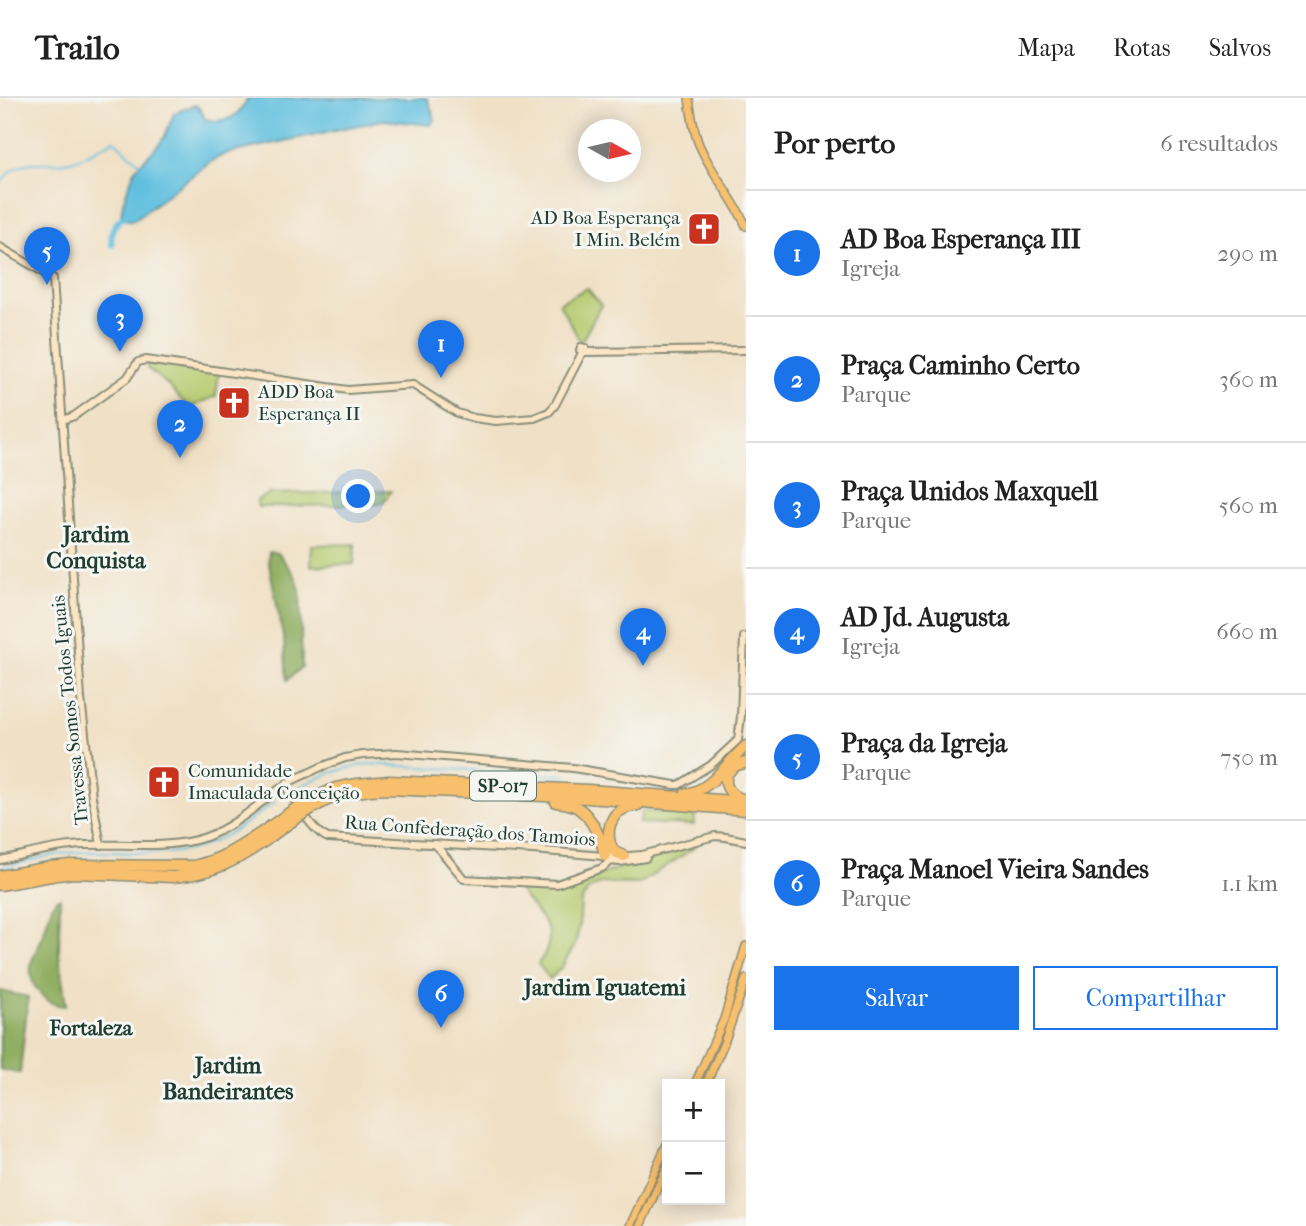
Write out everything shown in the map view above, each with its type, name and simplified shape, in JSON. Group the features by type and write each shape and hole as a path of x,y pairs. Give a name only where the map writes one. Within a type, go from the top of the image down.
{"highway":[{"path":"671,796 705,788 742,743"},
{"path":"746,763 738,764 729,771 726,786 732,795 746,801"},
{"name":"SP-017","path":"0,876 70,865 193,866 209,863 262,838 337,792 357,784 389,781 589,790 746,801"},
{"name":"SP-017","path":"337,792 379,789 507,794 746,810"},
{"path":"507,794 578,808 593,826 609,858"},
{"path":"609,858 610,824 618,812 633,805 652,803"},
{"name":"SP-017","path":"0,885 74,873 174,877 190,875 230,863 262,838"},
{"path":"609,841 615,852 624,856"}],"main road":[{"path":"691,98 703,143 746,217"},
{"path":"691,98 698,142 746,226"},
{"name":"Travessa Somos Todos Iguais","path":"0,247 50,276 63,420 81,698 92,797 101,845"},
{"path":"63,420 74,416 127,377 138,362 146,360 348,390 413,385 457,413 496,421 534,418 549,412 582,353 746,350"},
{"path":"0,860 62,847 166,844 194,840 227,827 305,774 332,762 363,755 397,753 573,768 679,785 742,743 745,637"},
{"name":"Rua Confederação dos Tamoios","path":"287,787 318,827 332,837 633,861 712,841 746,843"},
{"name":"Rua Confederação dos Tamoios","path":"609,858 645,854 715,836 746,843"},
{"path":"435,844 464,879 557,884 602,868 609,858"},
{"path":"697,1079 724,1018 746,946"},
{"path":"708,1079 746,979"},
{"path":"633,1225 662,1156"},
{"path":"633,1225 662,1176"}],"green space":[{"path":"587,288 601,305 581,343 559,303"},
{"path":"147,364 219,372 216,396 189,408 168,385 147,368"},
{"path":"391,491 384,502 378,504 258,507 257,500 269,494"},
{"path":"355,544 354,564 311,566 312,545"},
{"path":"269,552 278,553 295,576 300,590 302,667 287,680 284,641 268,559"},
{"path":"642,811 695,816 694,825 639,823"},
{"path":"697,846 639,884 602,883 589,889 581,903 575,945 561,968 550,979 538,964 546,951 548,931 517,887 561,889 639,861"},
{"path":"60,898 59,953 66,1006 45,999 35,987 31,973 32,961 42,939 51,907 56,899"},
{"path":"0,991 28,997 20,1073 0,1070"}],"water":[{"path":"248,98 427,98 435,119 431,125 383,120 225,154 211,161 134,220 121,216 135,169 165,136 174,113 195,105 205,119 226,120 241,110"}],"waterway":[{"path":"0,184 8,174 25,164 74,160 114,140 141,164"},
{"path":"112,245 114,226 129,212"},
{"path":"297,789 332,773 369,764 567,776"},
{"path":"0,868 68,853 162,853 190,850 229,834 275,802"}],"place":[{"name":"AD Boa Esperança I Min. Belém","path":"704,229"},
{"name":"Praça da Igreja","path":"47,285"},
{"name":"Praça Unidos Maxquell","path":"120,352"},
{"name":"AD Boa Esperança III","path":"441,378"},
{"name":"ADD Boa Esperança II","path":"234,403"},
{"name":"Praça Caminho Certo","path":"180,458"},
{"name":"AD Jd. Augusta","path":"643,666"},
{"name":"Comunidade Imaculada Conceição","path":"164,782"},
{"name":"Praça Manoel Vieira Sandes","path":"441,1028"}],"district":[{"name":"Jardim Conquista","path":"96,547"},
{"name":"Jardim Iguatemi","path":"605,987"},
{"name":"Fortaleza","path":"91,1028"},
{"name":"Jardim Bandeirantes","path":"228,1078"}]}
